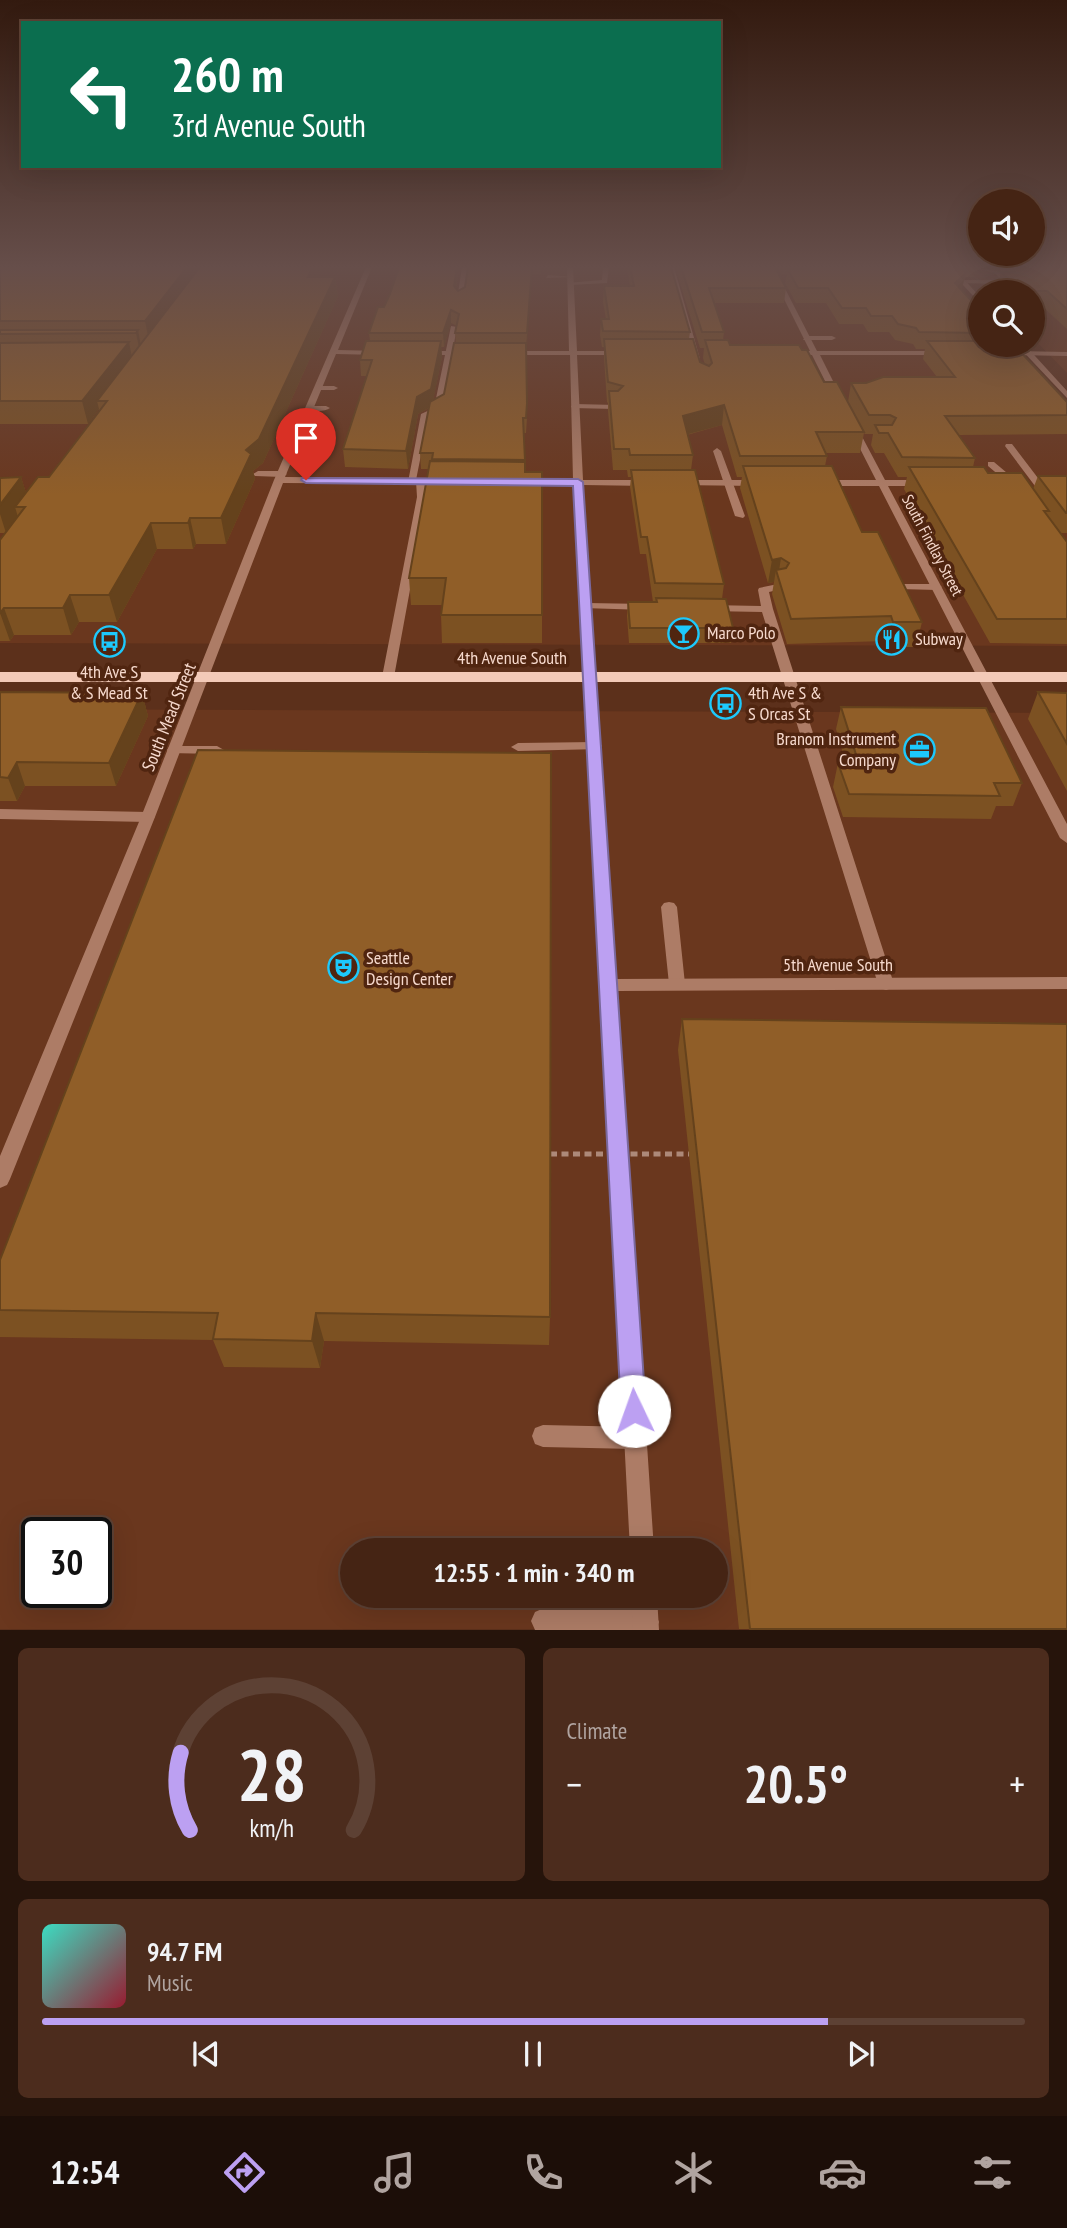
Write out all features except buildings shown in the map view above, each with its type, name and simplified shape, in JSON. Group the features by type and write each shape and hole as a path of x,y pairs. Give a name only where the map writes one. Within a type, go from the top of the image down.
{"main road":[{"name":"4th Avenue South","path":"0,677 1067,677"}],"street":[{"name":"South Mead Street","path":"0,1179 204,677 290,454 338,343"},
{"path":"388,677 422,497 416,481 425,414 438,409 450,343"},
{"path":"573,343 578,482 641,1538"},
{"path":"693,343 699,362"},
{"name":"South Findlay Street","path":"809,343 1067,838"},
{"path":"334,352 385,352"},
{"path":"410,353 476,353"},
{"path":"503,353 628,353"},
{"path":"683,353 709,353"},
{"path":"788,353 952,353"},
{"path":"1045,354 1067,354"},
{"path":"1031,357 1067,396"},
{"path":"319,388 334,388"},
{"path":"575,407 616,407"},
{"path":"310,408 326,408"},
{"path":"300,430 316,430"},
{"path":"860,440 873,440"},
{"path":"1002,484 1042,484 1009,446"},
{"path":"717,451 740,516"},
{"path":"290,454 308,455"},
{"path":"991,464 1015,484 1023,495"},
{"path":"258,474 281,477 460,481"},
{"path":"513,482 661,483"},
{"path":"675,483 772,483"},
{"path":"813,483 936,483"},
{"path":"778,587 763,590 767,609 886,984"},
{"path":"903,587 937,587"},
{"path":"587,606 656,607"},
{"path":"697,607 767,609"},
{"path":"518,747 595,746"},
{"path":"174,750 225,750"},
{"path":"0,814 148,817"},
{"path":"669,907 677,984"},
{"name":"5th Avenue South","path":"608,985 1067,983"},
{"path":"543,1436 635,1438"},
{"path":"544,1621 646,1626 645,1608"}],"path":[{"path":"550,1153 689,1153"}],"shaded area":[{"path":"0,343 968,343 968,357 993,357 1067,425 1067,646 0,643"},
{"path":"1045,343 1067,343 1067,373 1045,350"},
{"path":"0,709 1067,713 1067,1629 0,1629"}],"place":[{"name":"Marco Polo","path":"684,633"},
{"name":"Subway","path":"892,639"},
{"name":"4th Ave S & S Mead St","path":"109,641"},
{"name":"4th Ave S & S Orcas St","path":"725,703"},
{"name":"Branom Instrument Company","path":"919,749"},
{"name":"Seattle Design Center","path":"343,968"}],"route":[{"path":"306,480 578,482 634,1411"}]}
